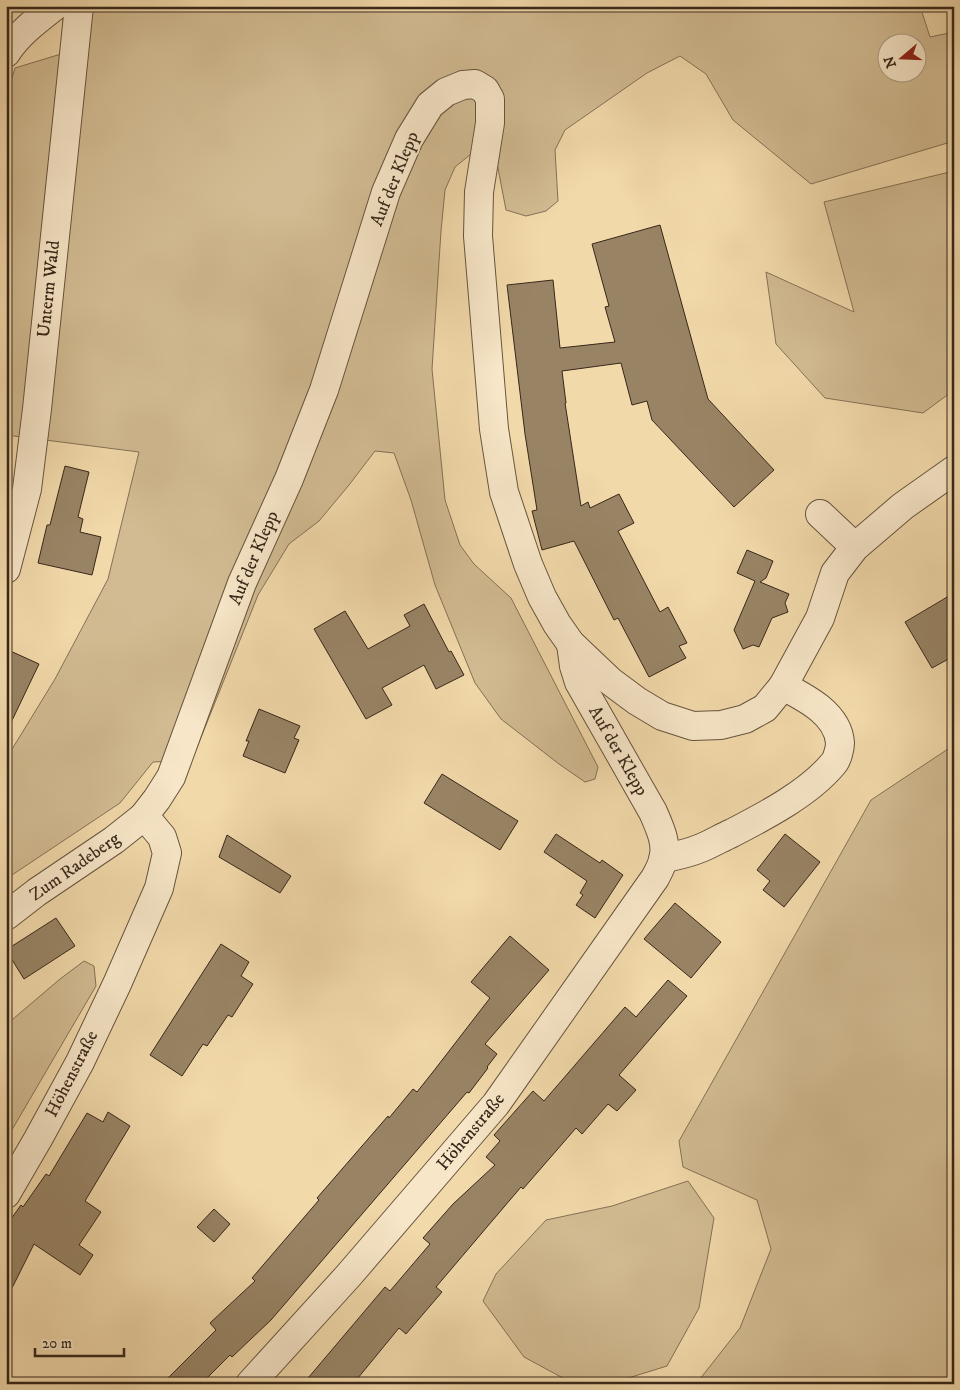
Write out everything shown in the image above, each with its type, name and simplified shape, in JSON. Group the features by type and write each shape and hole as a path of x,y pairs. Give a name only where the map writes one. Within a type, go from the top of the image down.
{"street":[{"path":"6,53 13,43 55,6"},
{"name":"Unterm Wald","path":"6,569 27,489 79,6"},
{"name":"Auf der Klepp","path":"143,817 171,777 242,583 288,479 324,390 386,192 409,139 430,105 446,92 463,85 475,84 485,90 490,100 490,123 479,192 478,236 494,429 504,492 528,564 542,597 557,624 571,644 610,681 637,701 662,716 693,726 721,725 745,720 765,708 783,686 820,618 835,573 855,547 903,506 954,470"},
{"path":"820,514 855,547"},
{"name":"Auf der Klepp","path":"571,644 574,666 579,682 653,812 662,834 664,858"},
{"path":"664,858 703,847 781,806 812,784 835,763 840,745 838,729 823,711 807,698 783,686"},
{"name":"Zum Radeberg","path":"6,916 36,892 114,840 143,817"},
{"name":"Höhenstraße","path":"6,1194 80,1062 159,888 167,853 162,837 143,817"},
{"name":"Höhenstraße","path":"250,1384 349,1275 496,1104 656,878 664,858"}],"shaded area":[{"path":"64,6 920,6 930,37 954,32 954,141 811,184 733,120 706,74 680,56 647,73 565,130 555,150 558,201 546,211 526,216 506,210 492,137 455,167 445,190 432,369 445,500 460,545 474,564 511,598 598,767 595,779 585,782 501,719 475,683 435,585 411,500 394,453 375,451 319,521 289,544 258,595 192,760 153,762 120,803 6,879 6,759 55,679 108,579 139,452 6,435 6,277 8,273 6,266 6,98 15,68 61,54"},
{"path":"954,171 954,390 923,413 825,398 776,344 766,272 854,312 824,202"},
{"path":"954,745 954,1384 696,1384 740,1328 771,1249 757,1200 683,1167 679,1141 871,800"},
{"path":"84,961 94,966 96,986 6,1140 6,1025"},
{"path":"688,1181 714,1218 699,1308 667,1366 609,1384 574,1384 524,1357 483,1301 496,1274 546,1220 612,1206"}],"building":[{"path":"660,225 708,399 774,470 734,507 652,420 647,401 632,405 621,363 562,371 581,506 588,502 590,508 619,494 634,523 618,531 660,612 668,607 687,643 679,646 686,658 649,677 618,618 614,620 574,541 542,550 532,511 537,510 525,434 507,285 553,280 560,348 615,342 605,307 609,306 592,244"},
{"path":"65,466 89,472 78,517 83,519 80,532 101,537 92,575 38,563 47,525 50,525"},
{"path":"747,550 773,561 766,578 760,582 789,594 785,603 788,612 772,618 759,647 753,645 743,649 734,630 755,581 737,573"},
{"path":"954,593 954,656 932,668 905,622"},
{"path":"424,604 449,652 451,651 464,675 436,689 424,665 382,688 392,705 366,719 314,629 345,611 368,649 410,626 404,615"},
{"path":"6,649 39,664 6,733"},
{"path":"259,709 300,726 294,738 299,740 285,773 243,756 249,741 246,741"},
{"path":"442,774 518,821 500,850 424,803"},
{"path":"556,834 600,863 602,860 623,875 595,918 576,905 583,895 580,893 587,881 544,852"},
{"path":"785,834 820,862 784,907 763,890 770,881 757,870"},
{"path":"227,835 291,876 280,893 219,857"},
{"path":"675,903 721,942 691,978 644,939"},
{"path":"56,918 75,946 24,979 6,950"},
{"path":"510,936 549,970 485,1044 497,1054 469,1093 467,1092 271,1320 232,1357 230,1355 201,1384 162,1384 216,1330 210,1323 255,1281 252,1278 319,1200 317,1198 388,1116 389,1118 413,1089 417,1092 436,1068 490,998 471,982"},
{"path":"221,944 249,962 241,976 253,984 232,1017 228,1015 207,1046 203,1044 182,1076 150,1055"},
{"path":"668,980 687,996 619,1075 636,1090 617,1111 608,1104 582,1134 576,1128 523,1189 521,1187 436,1287 442,1292 406,1334 399,1328 353,1384 303,1384 385,1287 390,1291 430,1244 423,1238 453,1204 495,1165 486,1157 500,1141 494,1135 533,1091 544,1101 625,1007 636,1017"},
{"path":"108,1112 130,1126 85,1201 101,1212 79,1245 93,1255 80,1275 34,1244 6,1300 6,1226 21,1205 23,1207 46,1174 49,1176 87,1113 103,1122"},
{"path":"214,1209 230,1224 214,1242 197,1227"}]}
